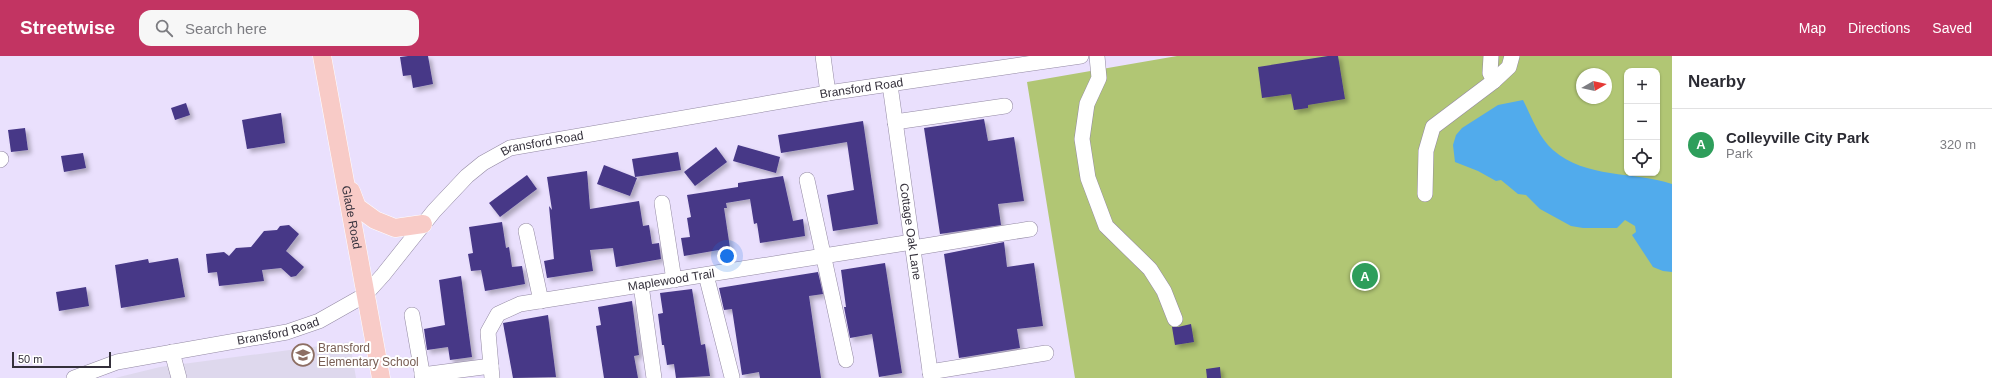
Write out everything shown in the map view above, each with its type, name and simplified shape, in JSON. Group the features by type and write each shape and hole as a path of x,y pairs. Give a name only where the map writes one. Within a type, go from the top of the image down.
{"main road":[{"name":"Glade Road","path":"322,56 380,378"},
{"path":"344,176 358,207 375,220 395,228 423,224"}],"street":[{"path":"823,56 828,93"},
{"name":"Bransford Road","path":"74,378 117,362 287,332 319,321 364,295 383,275 423,224 467,176 483,163 510,148 828,93 1081,56"},
{"path":"1097,56 1099,78 1087,104 1082,139 1088,178 1106,226 1150,269 1164,291 1175,319"},
{"path":"1491,56 1490,73 1494,81"},
{"path":"1425,194 1426,151 1433,127 1494,81 1509,67 1512,56"},
{"name":"Cottage Oak Lane","path":"890,85 931,375"},
{"path":"895,122 1005,106"},
{"path":"807,180 846,360"},
{"path":"662,203 674,280"},
{"name":"Maplewood Trail","path":"492,372 488,332 498,314 520,304 823,256 1030,229"},
{"path":"526,231 541,301"},
{"path":"706,275 732,377"},
{"path":"641,285 654,378"},
{"path":"412,315 422,377 492,372"},
{"path":"172,352 179,378"},
{"path":"931,375 1046,353"}],"shaded area":[{"name":"Bransford Elementary School","path":"350,342 356,378 115,378 160,367"}],"green space":[{"path":"1177,56 1672,56 1672,378 1075,378 1027,82"}],"water":[{"path":"1523,100 1536,126 1548,145 1566,159 1580,166 1624,175 1624,176 1642,177 1672,184 1672,272 1663,271 1653,267 1632,235 1636,232 1635,226 1625,220 1617,228 1583,228 1571,226 1540,209 1526,195 1518,194 1501,180 1496,181 1478,171 1455,162 1453,145 1456,135 1462,128 1498,105"}],"building":[{"path":"428,56 433,84 413,88 411,75 403,76 400,57"},
{"path":"1328,56 1338,56 1345,99 1308,105 1308,108 1294,110 1291,94 1262,98 1258,67"},
{"path":"186,103 190,115 175,120 171,108"},
{"path":"281,113 285,143 247,149 242,120"},
{"path":"984,119 988,141 1014,137 1024,201 998,204 1001,225 940,234 924,128"},
{"path":"863,121 878,224 833,231 827,195 854,190 847,142 781,153 778,135"},
{"path":"25,128 28,150 11,152 8,130"},
{"path":"738,145 780,157 776,173 733,161"},
{"path":"716,147 727,162 695,186 684,172"},
{"path":"678,152 681,170 635,177 632,159"},
{"path":"83,153 86,168 64,172 61,156"},
{"path":"604,165 637,178 630,196 597,184"},
{"path":"587,171 590,209 639,201 643,226 649,225 652,244 659,243 661,259 616,267 613,248 590,250 593,271 547,278 544,261 554,259 549,206 552,210 547,177"},
{"path":"527,175 537,189 500,217 489,203"},
{"path":"783,176 793,221 803,219 805,236 760,243 757,223 754,224 750,199 726,203 727,208 724,208 730,248 684,256 681,238 690,237 687,218 691,217 687,195 738,187 738,183"},
{"path":"502,222 506,248 509,247 512,267 522,266 525,284 485,291 481,270 471,271 468,254 473,253 469,227"},
{"path":"289,225 299,234 286,251 304,267 296,276 291,277 281,268 262,270 264,281 219,286 217,272 208,273 206,254 224,252 229,256 236,248 251,247 264,231 277,230 280,226"},
{"path":"1004,242 1007,267 1034,263 1043,326 1017,329 1020,348 959,358 944,254"},
{"path":"178,258 185,297 121,308 115,265 148,259 149,263"},
{"path":"885,263 902,373 879,377 872,334 850,338 844,307 846,307 841,270"},
{"path":"818,272 823,294 809,296 821,378 760,378 759,372 742,375 732,309 724,310 719,288"},
{"path":"461,276 472,357 450,360 448,347 427,350 424,329 445,325 439,280"},
{"path":"86,287 89,306 59,311 56,292"},
{"path":"692,289 701,345 705,344 710,376 676,378 674,364 667,365 664,345 662,345 658,314 663,313 660,293"},
{"path":"632,301 639,355 634,356 638,378 604,378 596,326 601,325 598,307"},
{"path":"548,315 556,377 513,378 503,323"},
{"path":"1191,324 1194,342 1175,345 1172,327"},
{"path":"1220,367 1221,378 1207,378 1206,369"}],"place":[{"name":"Colleyville City Park","path":"1365,276"},
{"name":"Bransford Elementary School","path":"303,355"}]}
